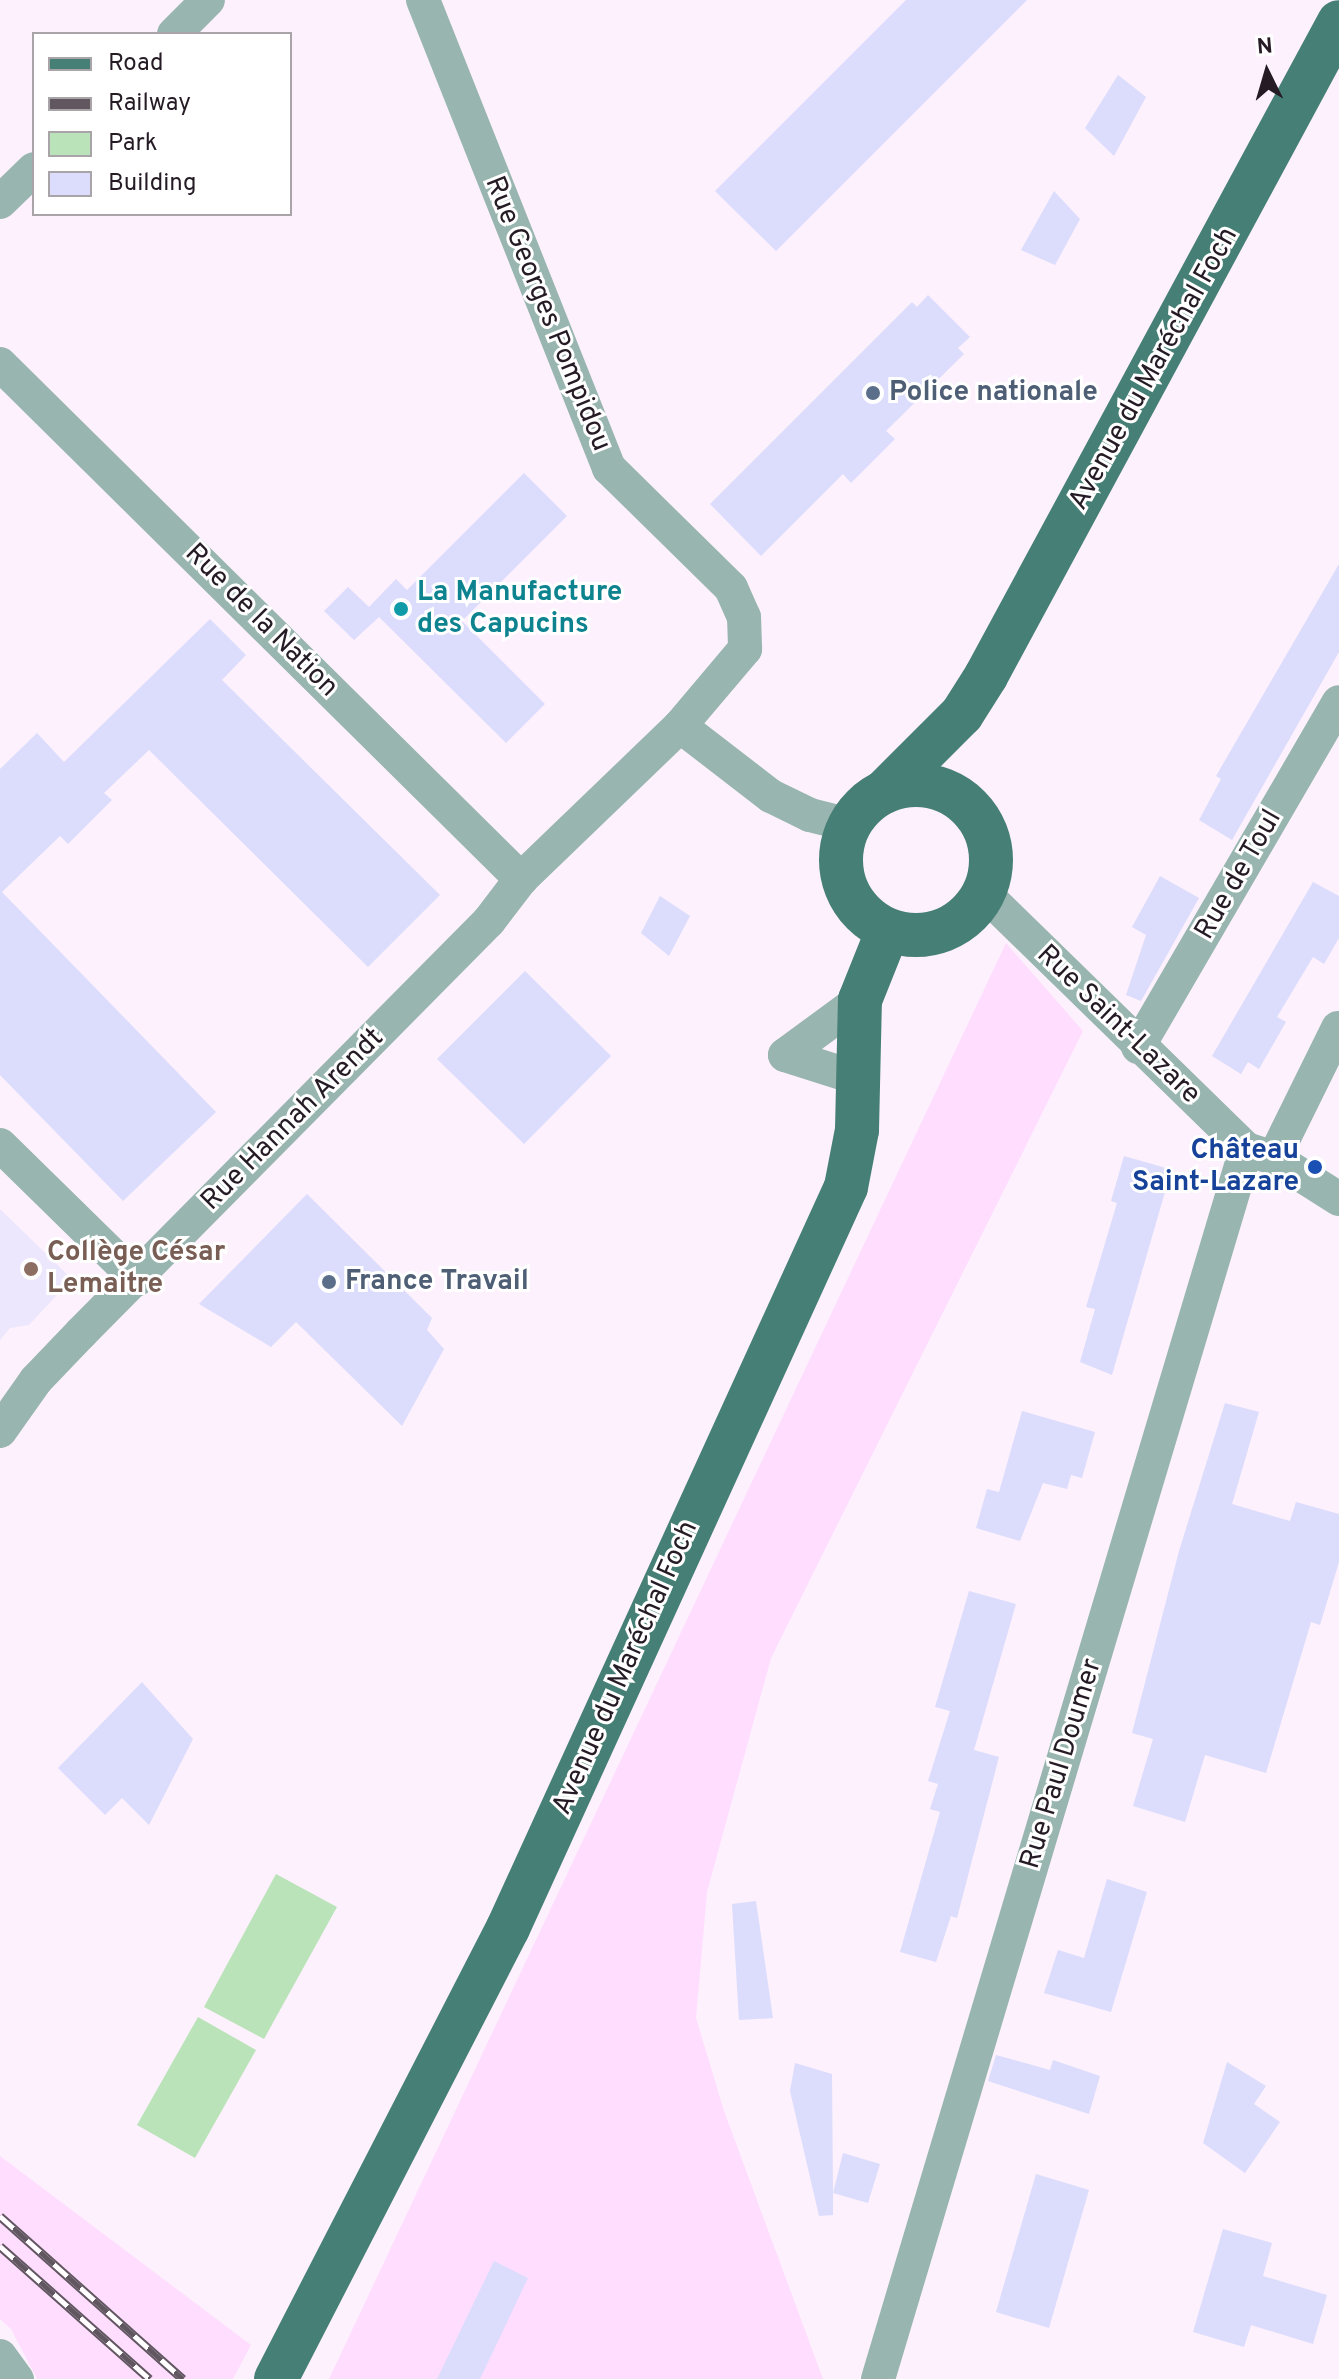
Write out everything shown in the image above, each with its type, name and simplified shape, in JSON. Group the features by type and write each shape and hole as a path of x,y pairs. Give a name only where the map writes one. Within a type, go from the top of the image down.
{"main road":[{"name":"Avenue du Maréchal Foch","path":"884,792 962,714 1205,276 1339,22"},
{"path":"962,714 968,806"},
{"path":"930,786 968,806 984,827 991,849 984,893 956,924 936,933 888,930 863,914 849,895 841,848 850,825 884,792 930,786"},
{"name":"Avenue du Maréchal Foch","path":"278,2375 508,1928 846,1187 857,1130 860,1000 888,930"}],"street":[{"path":"176,32 208,0"},
{"name":"Rue Georges Pompidou","path":"423,0 609,468 731,588"},
{"path":"0,202 32,171"},
{"name":"Rue de la Nation","path":"0,364 521,879"},
{"name":"Rue Hannah Arendt","path":"0,1431 36,1380 489,921 521,879 680,726 745,649 744,617 731,588"},
{"name":"Rue de Toul","path":"1138,1047 1339,702"},
{"path":"680,726 771,796 810,815 850,825"},
{"name":"Rue Saint-Lazare","path":"984,893 1138,1047 1260,1153 1339,1199"},
{"path":"857,1078 785,1055 860,1000"},
{"name":"Rue Paul Doumer","path":"878,2379 1260,1153 1338,1028"},
{"path":"0,1145 137,1279"},
{"path":"0,2356 17,2379"}],"shaded area":[{"path":"1006,943 1083,1031 771,1658 707,1892 696,2018 724,2111 823,2379 329,2379"},
{"name":"Collège César Lemaitre","path":"0,1209 72,1279 29,1325 10,1328 0,1340"},
{"path":"0,2156 251,2345 233,2379 37,2379 11,2329 0,2319"}],"green space":[{"path":"276,1874 337,1907 264,2039 204,2007"},
{"path":"198,2017 256,2050 195,2158 137,2125"}],"building":[{"path":"906,0 1027,0 776,251 715,191"},
{"path":"1118,75 1146,97 1114,156 1085,128"},
{"path":"1054,191 1080,219 1055,265 1021,250"},
{"name":"Police nationale","path":"928,295 970,337 958,348 964,354 886,431 895,439 851,483 843,474 761,556 710,504 912,302 917,307"},
{"name":"La Manufacture des Capucins","path":"524,473 567,516 462,621 545,704 506,743 379,617 354,640 324,611 348,587 369,607 396,579 407,590"},
{"path":"1339,564 1339,652 1232,840 1199,820 1221,779 1216,776"},
{"path":"210,619 246,655 222,680 440,895 368,967 149,750 104,793 112,800 68,844 60,836 2,892 216,1112 123,1201 0,1075 0,769 37,733 64,762"},
{"path":"1160,876 1199,898 1141,1001 1126,995 1146,935 1132,927"},
{"path":"1313,882 1339,896 1339,938 1324,964 1313,957 1277,1017 1286,1022 1259,1069 1248,1062 1241,1074 1212,1056"},
{"path":"660,896 690,916 669,956 641,933"},
{"path":"525,971 611,1056 524,1144 437,1059"},
{"path":"1124,1156 1166,1168 1159,1191 1165,1192 1112,1375 1080,1362 1095,1309 1086,1307 1117,1203 1111,1201"},
{"path":"307,1194 432,1318 427,1330 444,1349 402,1426 296,1322 271,1347 199,1304"},
{"path":"1225,1403 1259,1412 1232,1504 1290,1521 1296,1502 1339,1514 1339,1562 1320,1625 1311,1622 1266,1773 1205,1755 1185,1822 1133,1806 1153,1739 1132,1733 1179,1551"},
{"path":"1022,1411 1095,1432 1082,1478 1071,1475 1067,1489 1043,1483 1020,1541 976,1528 987,1489 999,1492"},
{"path":"969,1591 1016,1604 974,1750 999,1757 957,1918 951,1916 936,1962 900,1952 940,1812 930,1809 938,1784 928,1781 950,1711 935,1707"},
{"path":"142,1682 193,1739 149,1825 122,1798 105,1815 58,1768"},
{"path":"1107,1879 1147,1892 1111,2012 1044,1993 1058,1950 1084,1958"},
{"path":"756,1901 773,2018 739,2020 732,1904"},
{"path":"996,2055 1050,2070 1053,2060 1100,2076 1089,2114 988,2081"},
{"path":"1227,2062 1266,2086 1254,2104 1280,2122 1245,2173 1203,2143"},
{"path":"795,2063 832,2074 833,2215 819,2216 790,2091"},
{"path":"843,2153 880,2164 868,2203 833,2193"},
{"path":"1036,2174 1089,2190 1049,2328 996,2312"},
{"path":"1223,2229 1272,2243 1263,2276 1327,2295 1313,2344 1251,2325 1244,2347 1193,2332"},
{"path":"494,2261 528,2278 480,2379 437,2379"}],"railway":[{"path":"0,2216 183,2379"},
{"path":"0,2246 150,2379"}],"place":[{"name":"Police nationale","path":"873,393"},
{"name":"La Manufacture des Capucins","path":"401,609"},
{"name":"Château Saint-Lazare","path":"1315,1167"},
{"name":"Collège César Lemaitre","path":"31,1269"},
{"name":"France Travail","path":"329,1282"}]}
